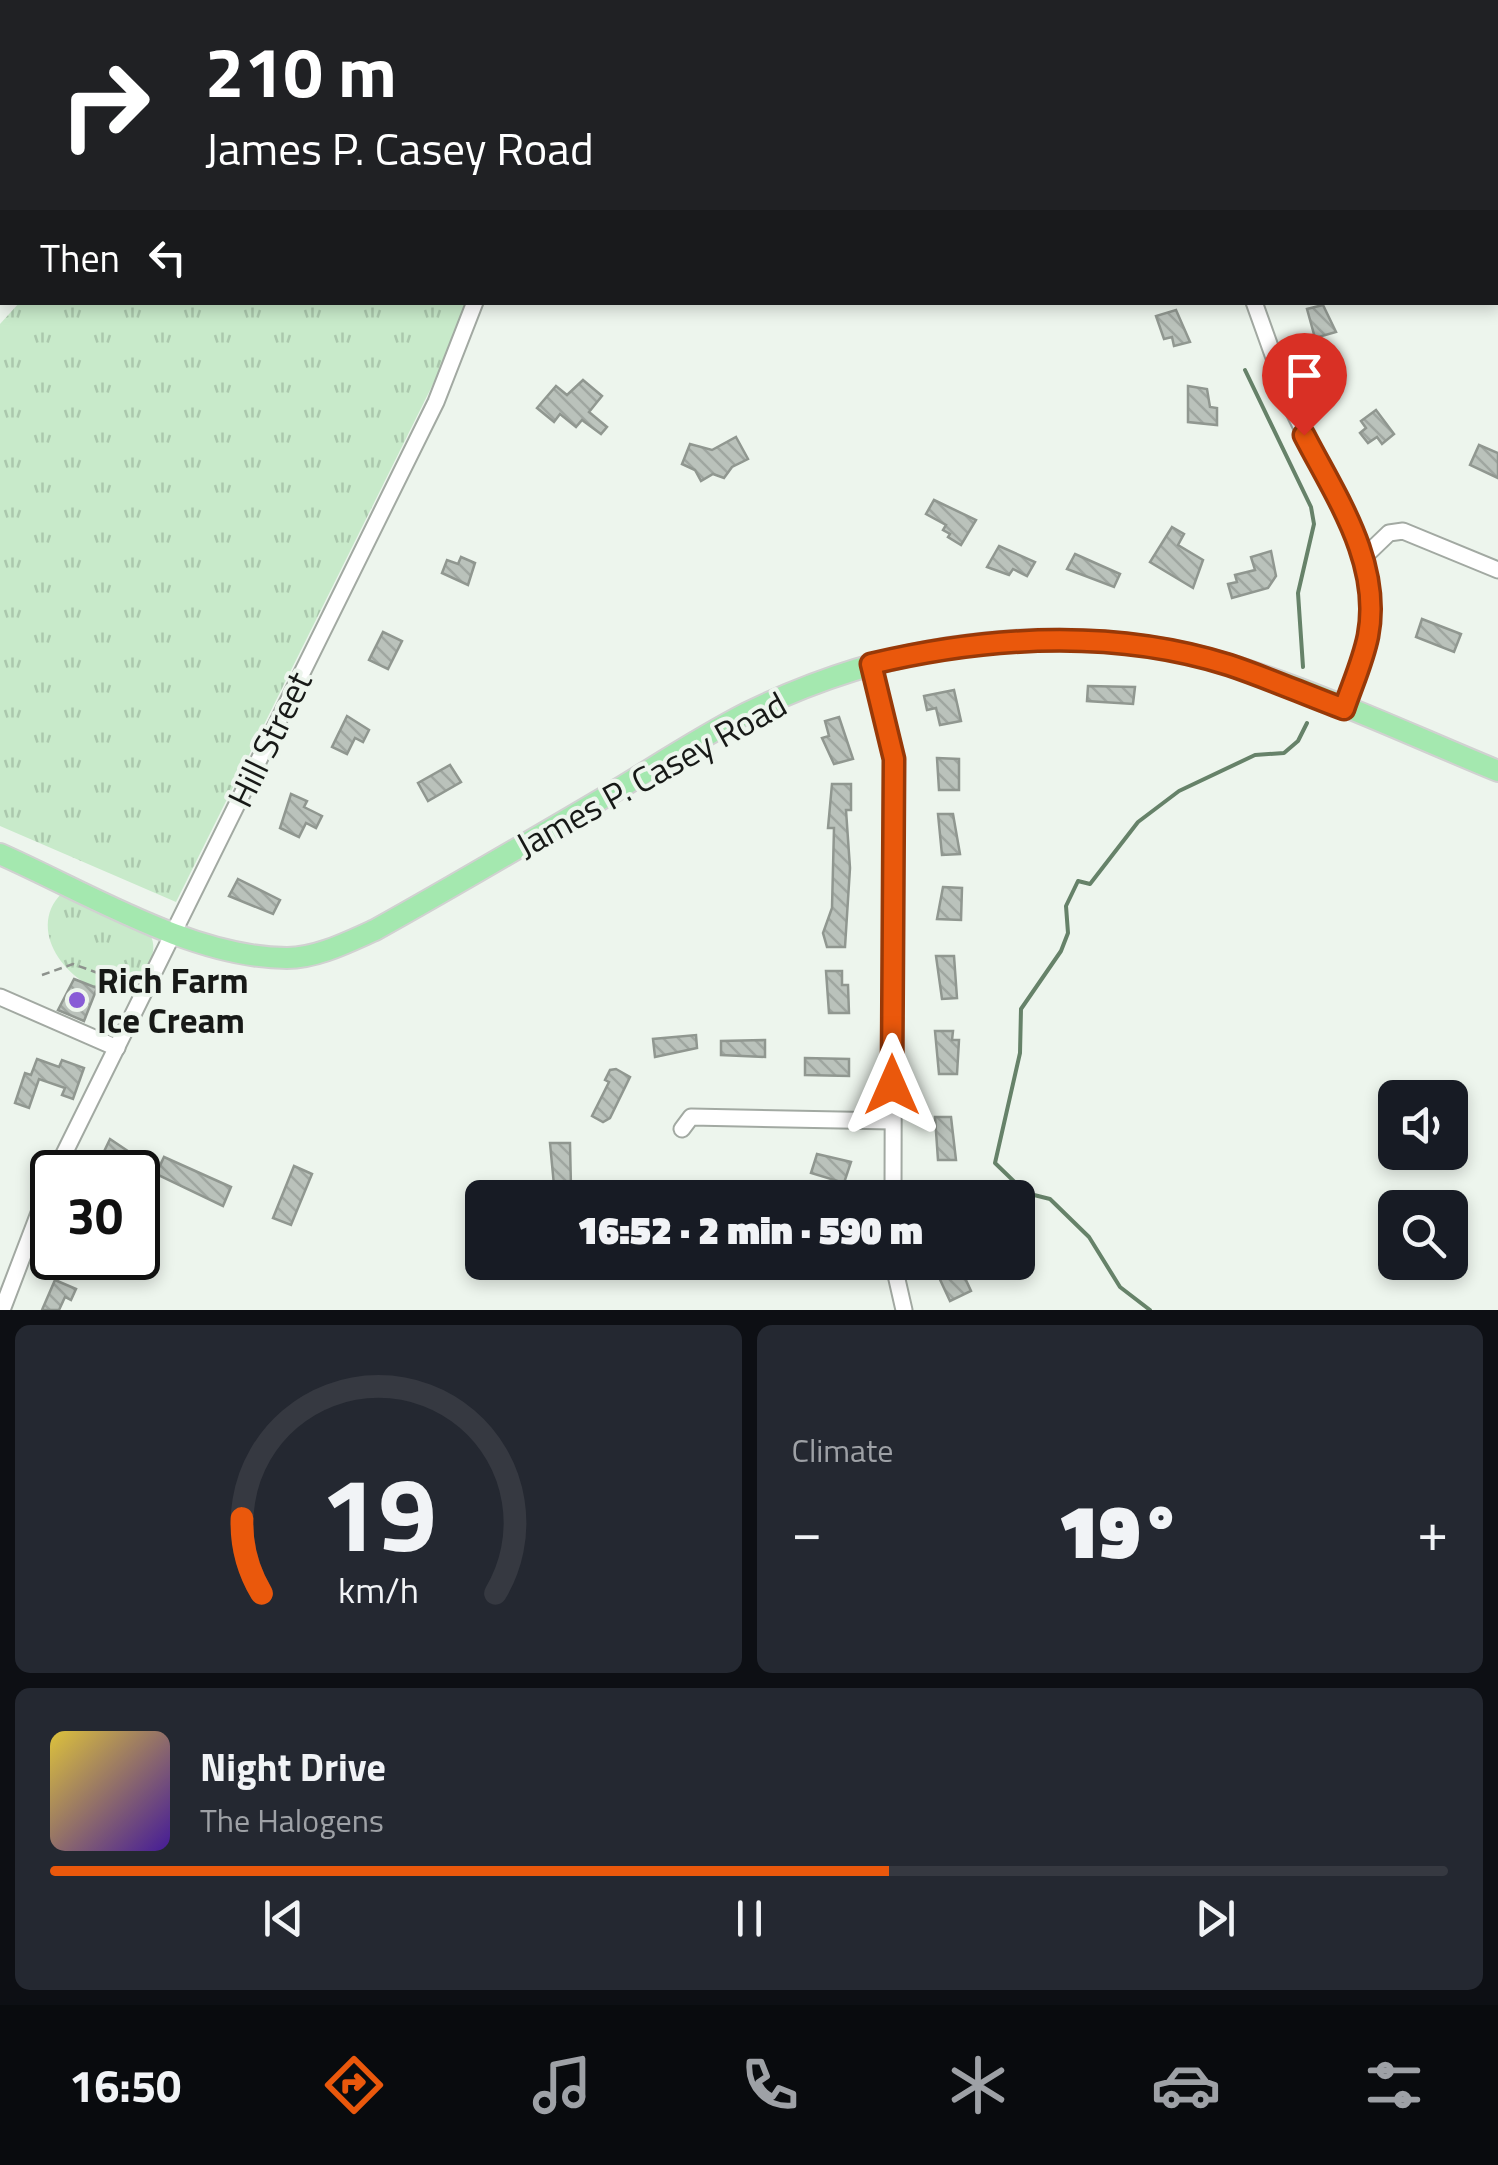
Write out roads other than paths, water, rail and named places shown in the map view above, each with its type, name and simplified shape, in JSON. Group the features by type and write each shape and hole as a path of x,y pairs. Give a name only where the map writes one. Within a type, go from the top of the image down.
{"main road":[{"name":"James P. Casey Road","path":"0,854 172,933 240,954 290,958 340,946 448,890 746,714 871,664 975,643 1097,640 1166,650 1228,665 1498,771"}],"street":[{"name":"Hill Street","path":"67,1150 436,402 474,305"},
{"path":"1255,305 1292,408 1364,558 1370,623 1344,709"},
{"path":"1364,558 1389,533 1403,532 1498,570"},
{"path":"871,664 894,759 893,1180"},
{"path":"0,997 117,1048"},
{"path":"682,1128 692,1117 892,1122"},
{"name":"Hill Street","path":"2,1310 30,1238"},
{"path":"897,1280 904,1310"}],"waterway":[{"path":"1245,370 1311,507 1314,524 1298,593 1303,667"},
{"path":"1150,1310 1120,1287 1089,1237 1050,1199 1026,1193 995,1163 1020,1053 1021,1009 1061,951 1068,933 1066,906 1078,881 1090,884 1138,822 1179,791 1255,755 1284,753 1298,741 1307,723"}],"place":[{"name":"Rich Farm Ice Cream","path":"77,1000"}]}
